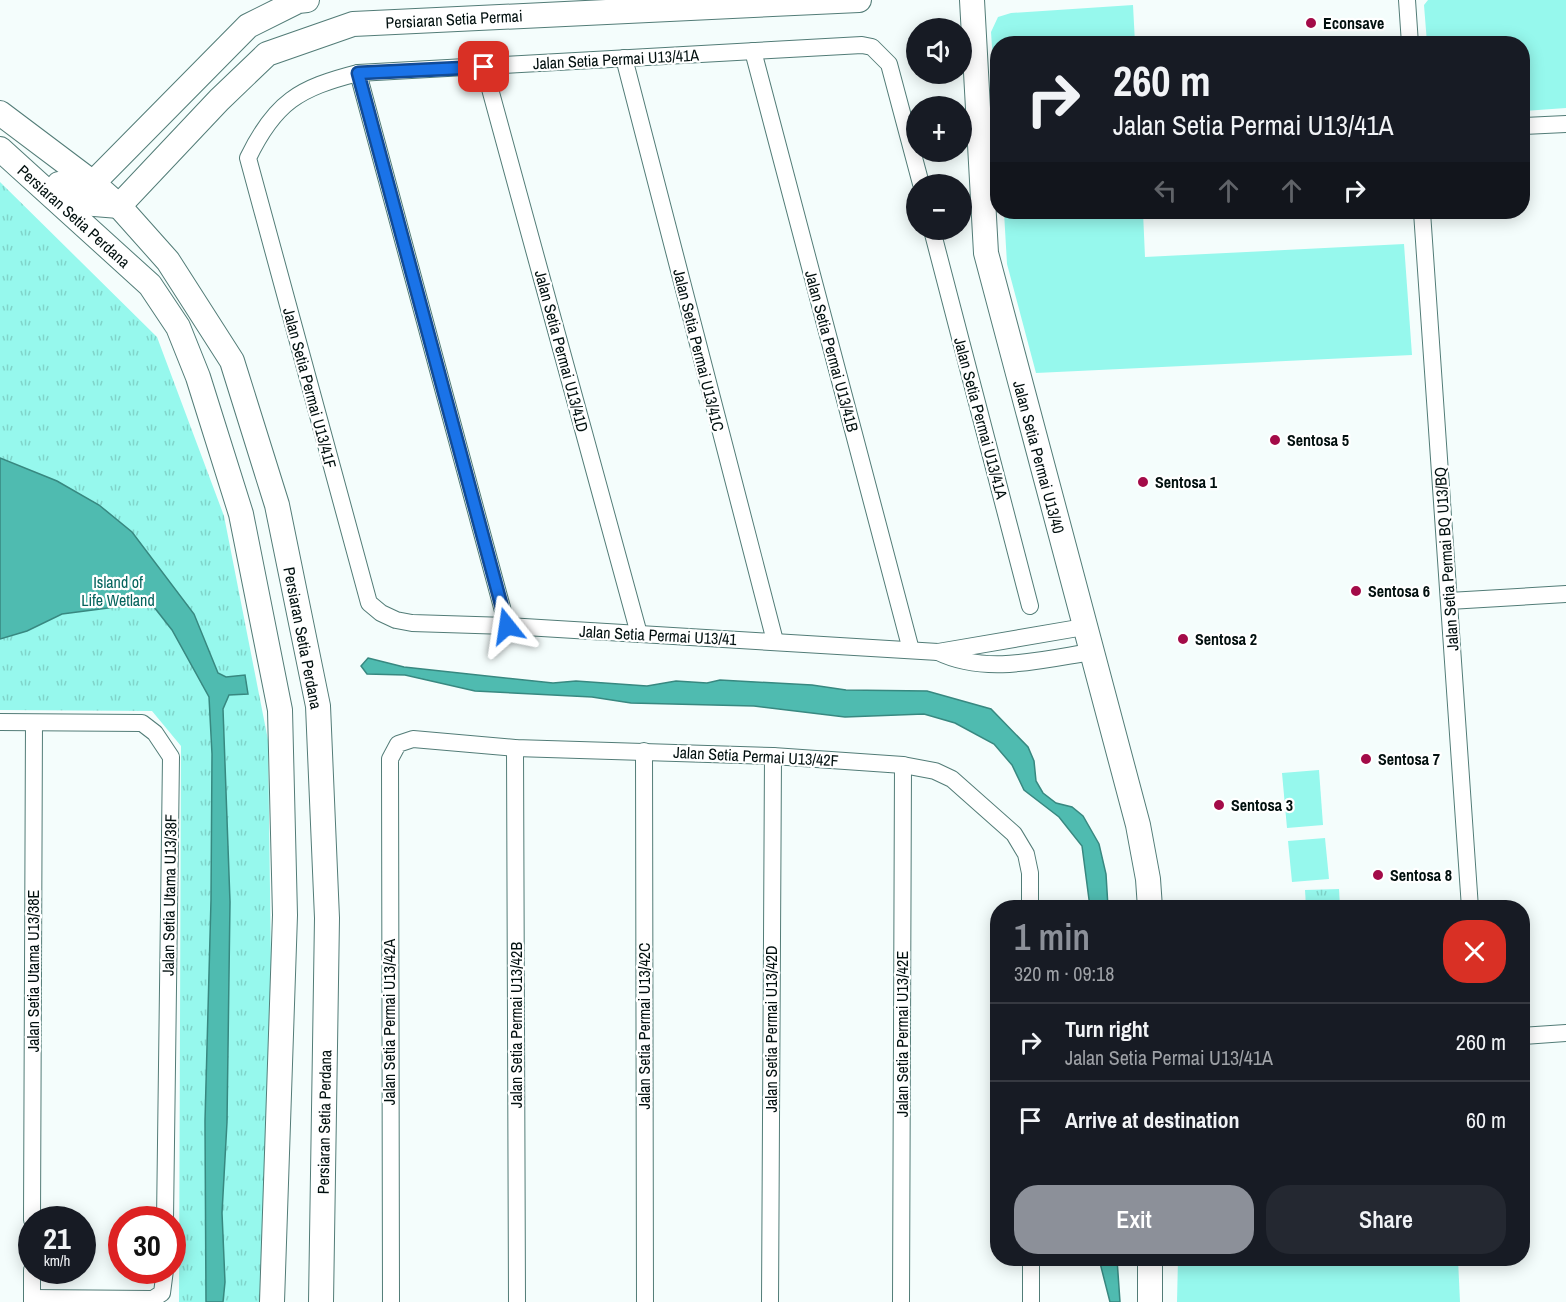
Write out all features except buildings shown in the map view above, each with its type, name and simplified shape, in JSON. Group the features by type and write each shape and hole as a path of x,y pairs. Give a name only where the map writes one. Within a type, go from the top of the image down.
{"main road":[{"path":"93,183 248,26 298,1 307,0"},
{"name":"Persiaran Setia Permai","path":"109,206 267,54 353,24 859,0"},
{"name":"Jalan Setia Permai U13/40","path":"972,0 986,253 1090,652 1138,825 1149,900"},
{"name":"Persiaran Setia Perdana","path":"0,112 93,183 109,206 168,261 232,361 277,505 318,706 327,918 321,1302"},
{"path":"0,148 41,169 82,202 109,206 106,221 135,257 150,285"},
{"name":"Persiaran Setia Perdana","path":"0,148 150,285 178,327 198,377 241,514 280,710 285,915 272,1302"},
{"path":"1149,1302 1150,1266"}],"street":[{"path":"1407,0 1409,36"},
{"name":"Jalan Setia Permai U13/41A","path":"248,158 259,135 282,107 304,90 358,73 862,45 872,47 882,54 889,64 918,174"},
{"name":"Jalan Setia Permai U13/41B","path":"753,51 911,650"},
{"name":"Jalan Setia Permai U13/41C","path":"624,58 775,641"},
{"name":"Jalan Setia Permai U13/41D","path":"484,67 639,634"},
{"path":"358,73 507,626"},
{"path":"1530,126 1566,124"},
{"name":"Jalan Setia Permai U13/41F","path":"248,158 369,603 381,613"},
{"name":"Jalan Setia Permai BQ U13/BQ","path":"1422,219 1469,900"},
{"name":"Jalan Setia Permai U13/41A","path":"935,240 1030,606"},
{"path":"1449,601 1566,594"},
{"name":"Jalan Setia Permai U13/41","path":"381,613 396,620 412,623 507,626 938,652 1084,627"},
{"name":"Jalan Setia Permai U13/41","path":"938,652 954,660 1015,665 1090,652"},
{"name":"Jalan Setia Utama U13/38F","path":"0,722 142,723 155,733 171,757 165,1206"},
{"name":"Jalan Setia Utama U13/38E","path":"32,1206 34,723"},
{"name":"Jalan Setia Permai U13/42F","path":"398,744 413,739 515,748 773,756 903,765 935,771 952,779 1014,834 1026,854 1030,873 1030,900"},
{"name":"Jalan Setia Permai U13/42A","path":"391,1302 390,759 398,744"},
{"name":"Jalan Setia Permai U13/42B","path":"515,748 517,1302"},
{"name":"Jalan Setia Permai U13/42C","path":"644,751 645,1302"},
{"name":"Jalan Setia Permai U13/42D","path":"770,1302 773,756"},
{"name":"Jalan Setia Permai U13/42E","path":"901,1302 903,765"},
{"path":"1530,1035 1566,1033"},
{"path":"1030,1266 1031,1302"},
{"path":"32,1284 32,1300 153,1299 162,1293 163,1284"}],"green space":[{"path":"1428,0 1566,0 1566,108 1530,111 1530,36 1426,36 1424,5"},
{"path":"1133,5 1135,36 991,36 998,17 1011,13"},
{"name":"Island of Life Wetland","path":"0,182 157,337 224,516 268,740 271,964 260,1302 179,1302 179,1284 186,1284 186,1206 179,1206 181,746 152,711 0,710"},
{"path":"1004,219 1143,219 1145,257 1404,244 1412,355 1036,373 1007,264"},
{"path":"1319,770 1323,825 1287,828 1282,773"},
{"path":"1325,838 1329,879 1292,882 1288,841"},
{"path":"1339,889 1340,900 1306,900 1305,890"},
{"path":"1178,1266 1458,1266 1460,1302 1177,1302"}],"shaded area":[{"path":"0,458 57,481 99,505 132,532 194,614 218,673 226,677 245,675 248,694 229,695 223,709 230,902 227,1122 222,1213 225,1282 223,1302 206,1302 205,1121 212,754 209,697 172,630 154,607 139,604 62,614 27,631 0,639"},
{"path":"368,658 404,667 553,683 576,681 647,686 676,681 707,683 720,680 812,685 846,690 927,691 991,709 1028,747 1034,761 1036,781 1043,793 1056,803 1072,807 1083,816 1099,844 1106,874 1108,900 1089,900 1082,846 1059,817 1024,790 1012,765 994,744 955,723 924,714 845,717 754,706 631,703 592,697 475,691 405,675 367,674 361,666"},
{"path":"1101,1266 1117,1266 1120,1302 1110,1302"}],"place":[{"name":"Econsave","path":"1311,23"},
{"name":"Sentosa 5","path":"1275,440"},
{"name":"Sentosa 1","path":"1143,482"},
{"name":"Sentosa 6","path":"1356,591"},
{"name":"Sentosa 2","path":"1183,639"},
{"name":"Sentosa 7","path":"1366,759"},
{"name":"Sentosa 3","path":"1219,805"},
{"name":"Sentosa 8","path":"1378,875"}],"route":[{"path":"484,67 358,73 507,626"}]}
